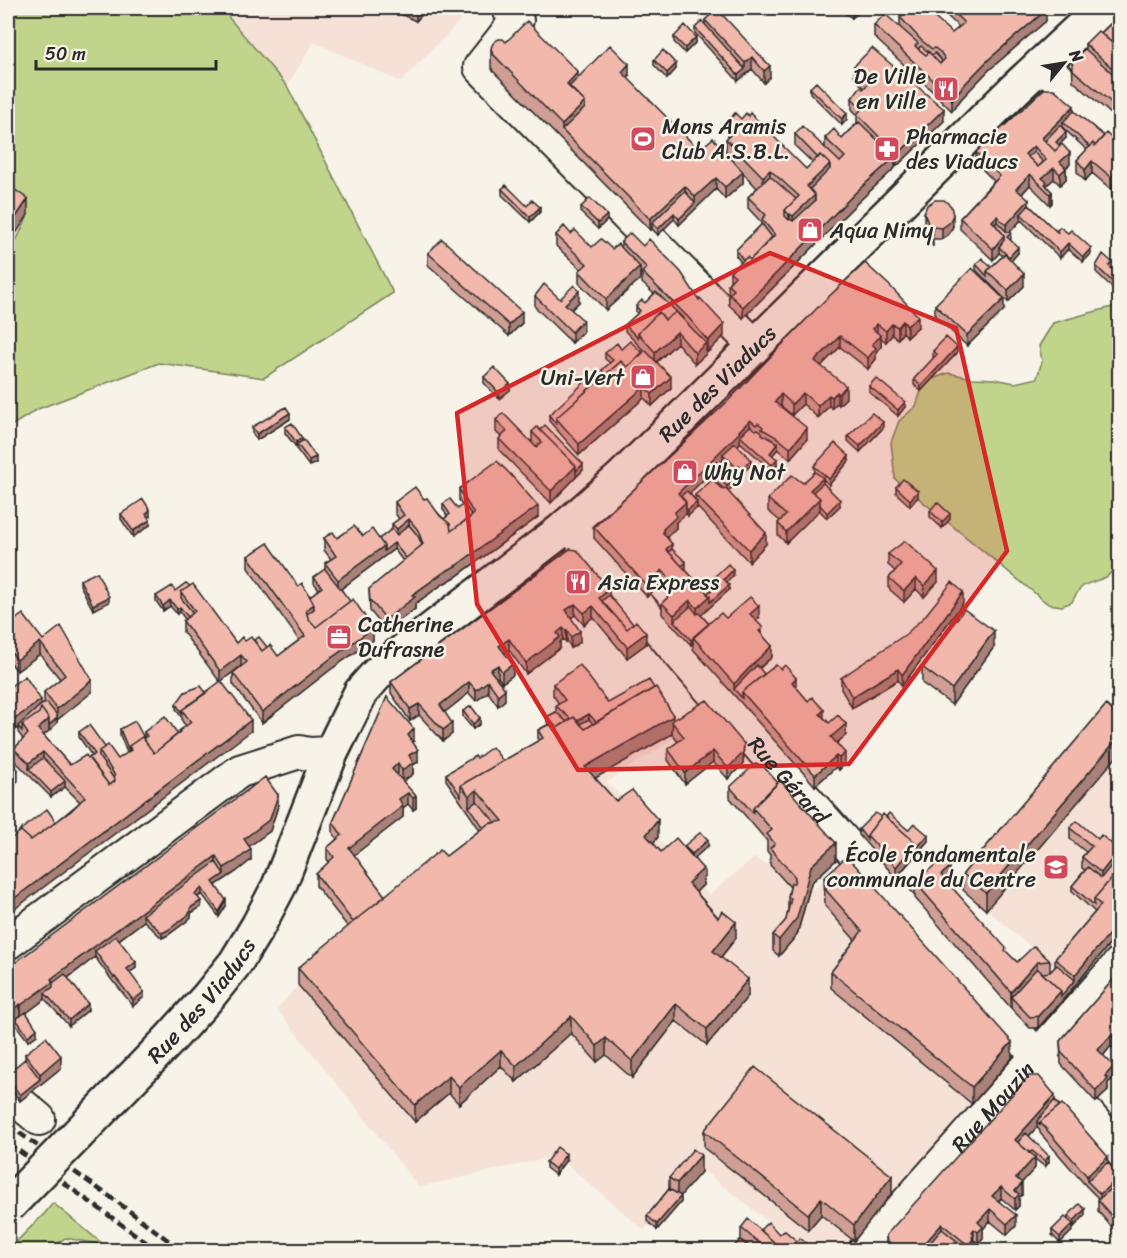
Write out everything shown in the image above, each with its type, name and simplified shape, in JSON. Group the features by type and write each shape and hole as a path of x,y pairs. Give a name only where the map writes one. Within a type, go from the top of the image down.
{"main road":[{"name":"Rue des Viaducs","path":"8,1206 168,1041 237,962 279,886 331,753 361,692 397,656 568,524 621,478 1041,64 1102,8"}],"street":[{"path":"508,8 517,20 480,66 755,346"},
{"path":"1041,64 1119,133"},
{"name":"Rue Gérard","path":"568,524 770,759 1037,1056 1119,1151"},
{"path":"8,943 240,771 299,752 331,753"},
{"name":"Rue Mouzin","path":"865,1251 1119,963"},
{"path":"8,1094 39,1119"}],"highlighted area":[{"path":"770,253 956,328 1007,551 849,764 578,770 477,604 457,413"}],"shaded area":[{"path":"226,8 472,8 401,82 314,42 287,86 229,18"},
{"path":"656,705 675,738 607,782 709,895 754,858 814,889 845,862 1018,1058 844,1250 805,1250 700,1168 644,1230 557,1156 419,1187 277,1009 300,983"},
{"name":"École fondamentale communale du Centre","path":"1119,729 1119,963 1080,990 969,894"}],"green space":[{"path":"17,8 226,8 229,18 287,86 393,293 264,378 159,363 38,409 8,428 8,258 27,218 8,205 8,22"},
{"path":"1112,307 1119,308 1119,563 1106,577 1082,587 1072,602 1062,606 1048,604 895,479 891,442 899,421 916,406 921,391 930,380 948,373 1015,383 1037,378 1042,361 1039,346 1053,323"},
{"path":"53,1203 104,1245 65,1238 52,1250 8,1250"}],"building":[{"path":"846,8 857,8 852,13"},
{"path":"910,8 921,8 928,16 930,14 952,33 964,23 950,8 1043,8 1046,10 989,59 952,100 874,25 885,14 918,43 915,46 926,55 929,52 940,64 945,59 941,53 921,40 900,17"},
{"path":"717,9 770,66 764,71 752,57 745,63 705,20"},
{"path":"1119,16 1119,49 1101,33"},
{"path":"527,21 578,72 567,84 585,102 562,125 493,54 491,49 495,41 503,39 506,42"},
{"path":"702,21 745,69 738,75 695,28"},
{"path":"685,25 696,37 685,48 674,37"},
{"path":"1098,31 1119,49 1119,74 1085,44"},
{"path":"610,45 629,64 622,72 699,150 713,138 743,172 725,187 716,178 695,197 685,186 650,219 562,130 585,108 585,102 569,87"},
{"path":"921,46 929,52 926,55 918,49"},
{"path":"872,48 944,109 897,155 857,114 862,109 852,98 860,87 863,89 870,82 854,66"},
{"path":"1085,49 1119,79 1119,108 1073,70 1072,60"},
{"path":"663,50 676,64 667,73 654,60"},
{"path":"935,53 942,61 940,64 931,54"},
{"path":"816,82 847,113 842,119 810,88"},
{"path":"1044,89 1054,89 1074,106 1042,138 1055,151 1062,144 1070,153 1060,162 1066,168 1060,174 1054,168 1042,178 1052,192 1050,194 1030,174 1016,189 1029,200 1006,225 997,216 992,221 1004,235 993,249 960,218 1000,176 976,152","holes":["1034,146 1046,160 1038,167 1025,154"]},
{"path":"1074,111 1104,136 1095,146 1093,143 1090,147 1063,122"},
{"path":"735,113 741,119 746,113 749,116 750,113 806,169 820,155 830,164 807,186 815,195 793,216 785,210 799,196 770,170 763,177 726,139 736,129 728,122"},
{"path":"859,122 895,157 856,192 743,307 729,294 734,290 728,284 735,276 730,272 747,257 750,260 775,235 762,219 766,215 748,197 770,176 796,199 785,210 785,216 793,221 815,201 815,195 810,189 830,169 830,164 820,155 818,158 795,134 802,126 840,162 845,157 825,138 834,129 842,139"},
{"path":"1060,125 1066,132 1056,142 1060,146 1055,151 1045,141"},
{"path":"1106,133 1119,145 1119,168 1111,177 1092,161 1085,170 1077,160 1093,143 1095,146"},
{"path":"1034,152 1043,162 1038,167 1028,157"},
{"path":"1119,176 1119,192 1112,185"},
{"path":"8,185 28,199 8,229"},
{"path":"506,185 527,206 532,200 540,207 530,217 502,189"},
{"path":"685,191 695,203 679,219 674,213 658,229 652,223"},
{"path":"590,198 607,215 598,223 581,207"},
{"path":"935,200 944,200 951,206 953,215 949,223 942,228 933,227 933,236 924,213 927,205"},
{"path":"1029,205 1058,233 1057,230 1060,227 1068,233 1071,230 1091,248 1083,257 1068,243 1060,252 1021,214"},
{"path":"997,222 1011,233 1007,237 1018,247 1009,257 999,247 1004,240 1004,235 995,224"},
{"path":"762,224 772,237 750,260 747,257 743,260 736,250"},
{"path":"564,226 571,234 575,230 592,247 601,239 612,249 618,244 640,267 606,299 579,271 587,264 556,235"},
{"path":"630,233 643,246 649,239 681,272 699,300 700,298 724,324 708,341 688,317 642,272 647,268 621,242"},
{"path":"442,239 522,312 509,325 428,253"},
{"path":"1005,254 1024,274 1008,290 987,271"},
{"path":"1103,254 1112,262 1109,266 1119,276 1119,288 1096,266"},
{"path":"982,258 991,267 987,271 987,276 976,264"},
{"path":"865,263 918,316 907,326 903,321 898,327 892,324 886,331 877,324 873,329 881,336 872,344 876,348 868,358 840,336 815,361 846,386 839,394 837,392 832,397 829,395 818,406 803,393 792,404 781,394 775,402 807,428 790,448 762,429 763,427 758,423 756,425 750,420 678,493 686,502 675,512 676,517 663,529 663,533 672,544 666,549 710,596 697,608 690,600 674,615 662,603 678,588 662,570 647,586 594,527 728,401 822,303"},
{"path":"972,268 1004,299 967,335 935,305"},
{"path":"544,284 560,299 574,285 579,291 565,304 583,320 572,332 535,296"},
{"path":"656,292 684,319 676,312 665,320 659,312 638,333 638,338 625,325 640,311 636,306 642,300 645,303"},
{"path":"659,312 665,320 676,312 706,343 695,353 677,332 655,352 638,333"},
{"path":"946,337 957,347 921,386 914,379 937,354 933,351"},
{"path":"630,341 643,353 627,367 621,361 606,375 602,370 613,360 605,353 617,343 621,349"},
{"path":"645,350 671,377 652,394 644,387 579,444 556,418 621,361 627,367"},
{"path":"494,367 510,384 499,393 484,377"},
{"path":"876,378 905,402 898,410 869,386"},
{"path":"587,380 592,386 556,418 556,424 549,415"},
{"path":"286,407 290,413 257,434 252,427"},
{"path":"503,413 536,447 542,442 532,432 537,427 576,466 551,491 499,439 507,431 496,420"},
{"path":"872,413 883,422 860,446 848,436"},
{"path":"292,423 302,438 296,442 285,427"},
{"path":"545,425 583,464 576,471 576,466 540,430"},
{"path":"750,426 778,443 770,453 777,459 772,465 740,436"},
{"path":"304,440 316,457 309,460 297,444"},
{"path":"735,443 751,460 742,468 736,467 723,454"},
{"path":"835,443 849,456 829,479 814,466"},
{"path":"497,461 538,506 412,595 415,597 386,619 370,600 369,589 423,544 418,530 409,519 397,529 392,524 404,515 395,502 415,487 450,524 451,531 474,514 459,489"},
{"path":"716,461 736,478 727,486 708,469"},
{"path":"815,472 823,478 810,490 820,498 786,532 778,523 786,515 768,499 792,475 803,483"},
{"path":"903,479 918,491 910,500 896,487"},
{"path":"712,480 723,490 725,488 766,533 749,550 695,495"},
{"path":"823,483 840,500 827,513 820,505 820,498 813,492"},
{"path":"687,491 697,502 688,510 681,496"},
{"path":"143,499 150,510 146,514 150,520 133,531 121,514"},
{"path":"450,499 458,509 464,504 472,516 451,531 450,524 444,519 450,514 443,504"},
{"path":"937,502 950,514 942,522 930,511"},
{"path":"409,525 422,545 406,558 394,543 384,551 384,546 379,539 392,529 397,535"},
{"path":"354,526 363,536 372,529 384,546 338,580 325,563 336,556 324,538 333,532 337,538"},
{"path":"905,541 938,571 924,586 916,578 904,591 889,578 901,564 888,554"},
{"path":"268,543 298,586 302,583 314,604 306,610 308,618 316,627 353,599 373,628 262,712 233,673 247,662 241,655 220,671 183,621 195,611 181,592 193,584 236,643 242,637 245,641 251,637 262,651 270,645 278,656 305,636 248,556"},
{"path":"570,549 577,550 609,589 599,598 627,629 636,621 646,633 627,647 593,606 584,613 575,604 566,610 580,631 571,637 563,628 557,633 560,637 526,663 509,639 499,646 513,664 502,672 498,665 490,670 505,689 498,695 488,681 476,690 469,682 440,705 452,723 443,730 419,704 410,709 391,682"},
{"path":"672,549 686,562 682,566 669,552"},
{"path":"728,564 733,570 724,579 729,585 710,602 710,596 707,594 719,583 714,577"},
{"path":"325,569 350,601 316,627 307,614 314,609 310,596 322,587 314,577"},
{"path":"97,572 109,597 93,605 80,580"},
{"path":"952,582 963,592 902,675 898,669 852,697 841,678 906,634 924,617"},
{"path":"186,583 190,586 181,592 181,598 193,613 188,617 170,600 163,606 156,596 172,586 175,591"},
{"path":"609,595 633,624 627,629 602,601"},
{"path":"750,597 759,606 750,614 763,628 759,631 772,646 734,684 693,637 721,613 726,618"},
{"path":"691,606 709,624 691,640 674,621"},
{"path":"964,609 994,631 952,689 922,667"},
{"path":"23,614 43,640 61,626 92,680 57,709 44,692 65,675 40,642 17,660 8,650 8,625"},
{"path":"259,637 267,647 262,651 254,640"},
{"path":"580,665 608,703 649,680 654,688 596,722 589,714 577,721 574,717 571,719 556,706 565,700 553,684"},
{"path":"757,665 764,674 742,692 742,698 734,689"},
{"path":"776,665 781,669 785,665 796,678 792,682 808,701 812,697 824,710 820,714 829,723 838,715 846,724 831,737 845,753 839,758 836,756 815,775 742,692"},
{"path":"25,676 41,700 13,720 8,712 8,688"},
{"path":"221,681 251,720 8,903 8,841 21,831 31,840 71,811 85,797 43,752 29,763 14,749 28,734 22,725 39,713 41,708 49,719 38,729 70,765 86,755 109,785 115,781 114,774 99,751 108,745 118,759 131,750 129,746 142,737 154,753 191,722 182,710"},
{"path":"201,686 206,693 182,710 182,713 176,704 185,692"},
{"path":"656,687 673,715 672,717 585,767 616,801 632,790 658,820 646,835 661,852 676,838 703,869 688,883 718,918 722,911 736,922 713,951 748,979 707,1029 676,1004 632,1061 606,1038 597,1046 571,1016 516,1066 501,1050 459,1087 449,1076 415,1105 298,968 440,850 446,856 488,824 503,821 477,790 469,796 461,785 543,738 538,730 550,724 554,730 574,717 585,729"},
{"path":"387,697 414,729 408,735 418,750 409,755 413,763 402,770 398,763 392,769 416,796 413,798 408,793 399,799 403,806 349,848 385,896 353,922 316,874 334,857 327,848 342,835 333,822"},
{"path":"707,700 744,744 743,753 728,768 713,751 685,773 668,749 684,737 672,722"},
{"path":"47,703 57,718 49,725 49,719 41,708 39,713 22,725 22,731 18,726 41,705"},
{"path":"1106,705 1119,716 1119,737 986,893 963,874"},
{"path":"471,706 480,718 473,724 463,711"},
{"path":"556,712 567,722 557,728 547,717"},
{"path":"165,716 178,734 154,753 142,737 129,746 129,751 120,729 135,721 144,738 147,736 144,732"},
{"path":"589,719 593,724 585,729 580,724"},
{"path":"89,725 105,747 99,751 99,757 114,779 114,782 109,785 89,758 95,754 79,732"},
{"path":"492,747 503,761 461,785 461,796 446,774 475,756 477,758"},
{"path":"8,757 18,770 8,779"},
{"path":"43,758 65,781 51,792 29,769"},
{"path":"755,764 763,766 778,783 753,808 753,813 730,787"},
{"path":"265,777 278,795 270,819 244,839 251,849 224,868 216,856 51,979 53,982 8,1013 8,968"},
{"path":"780,780 836,843 811,866 797,918 779,940 773,935 786,920 791,898 788,897 795,877 770,848 775,844 767,834 772,830 753,808"},
{"path":"477,801 495,822 483,828 469,807"},
{"path":"47,809 56,822 31,840 21,831 18,832"},
{"path":"875,813 881,817 867,835 867,840 859,829"},
{"path":"889,813 908,830 914,823 928,835 916,849 916,843 886,817"},
{"path":"883,814 916,843 896,867 867,835"},
{"path":"1077,821 1098,839 1101,835 1119,850 1101,873 1082,857 1092,846 1070,828"},
{"path":"701,832 708,840 692,854 684,846"},
{"path":"847,856 1012,1042 972,1087 831,972 862,931 825,889 830,884 824,877"},
{"path":"942,859 950,867 941,875 1017,962 1034,946 1050,961 1037,962 1011,992 915,882"},
{"path":"216,862 224,874 213,882 226,900 219,912 202,888 195,894 201,901 190,908 191,911 187,916 162,933 143,915"},
{"path":"1111,866 1116,873 1094,899 1094,905 1072,886 1088,867 1101,878"},
{"path":"1119,869 1119,922 1075,975 1055,959 1101,905 1094,899"},
{"path":"116,936 136,962 127,969 144,992 133,1000 95,951"},
{"path":"1057,965 1075,980 1061,996 1061,991 1042,973 1050,972"},
{"path":"1037,968 1061,991 1038,1016 1030,1017 1011,997"},
{"path":"1119,973 1119,1042 1111,1035 1098,1050 1114,1066 1105,1076 1108,1079 1096,1091 1061,1052 1060,1041"},
{"path":"65,974 88,1004 69,1020 45,993"},
{"path":"26,1012 37,1029 28,1036 16,1019"},
{"path":"8,1031 13,1038 8,1042"},
{"path":"46,1037 61,1056 40,1074 25,1054"},
{"path":"25,1059 40,1079 20,1095 8,1079 8,1073"},
{"path":"755,1067 892,1176 854,1225 821,1198 808,1214 704,1131"},
{"path":"1029,1076 1039,1076 1055,1095 1015,1140 1035,1157 1016,1178 1022,1183 1015,1191 1019,1194 1015,1199 1001,1187 992,1196 1016,1215 1007,1224 990,1209 978,1222 983,1227 978,1232 974,1229 973,1239 968,1245 942,1224 918,1251 893,1251 887,1243 886,1235"},
{"path":"1055,1100 1059,1106 1040,1122 1040,1125 1037,1121"},
{"path":"1062,1104 1108,1157 1087,1176 1040,1122"},
{"path":"1026,1133 1049,1156 1045,1161 1032,1151 1029,1153 1018,1142"},
{"path":"557,1147 566,1154 555,1169 546,1162"},
{"path":"693,1149 701,1155 677,1183 669,1178"},
{"path":"1108,1162 1119,1177 1100,1194 1087,1181"},
{"path":"1119,1181 1119,1225 1098,1200"},
{"path":"669,1189 681,1196 657,1224 647,1216"},
{"path":"1079,1204 1085,1209 1074,1221 1068,1216"},
{"path":"1065,1217 1073,1224 1060,1237 1052,1230"},
{"path":"748,1219 784,1251 757,1251 762,1245 741,1228"},
{"path":"768,1222 779,1234 785,1231 797,1241 787,1251 784,1251 760,1230"},
{"path":"942,1229 968,1250 953,1251 945,1243 942,1251 923,1251"},
{"path":"800,1238 815,1251 787,1251"},
{"path":"740,1240 754,1251 730,1251"},
{"path":"1039,1245 1045,1251 1034,1251"}],"railway":[{"path":"8,1125 181,1250"},
{"path":"8,1143 157,1250"}],"place":[{"name":"De Ville en Ville","path":"946,89"},
{"name":"Mons Aramis Club A.S.B.L.","path":"643,139"},
{"name":"Pharmacie des Viaducs","path":"887,149"},
{"name":"Aqua Nimy","path":"810,230"},
{"name":"Uni-Vert","path":"643,377"},
{"name":"Why Not","path":"685,472"},
{"name":"Asia Express","path":"578,582"},
{"name":"Catherine Dufrasne","path":"339,637"},
{"name":"École fondamentale communale du Centre","path":"1056,867"}]}
